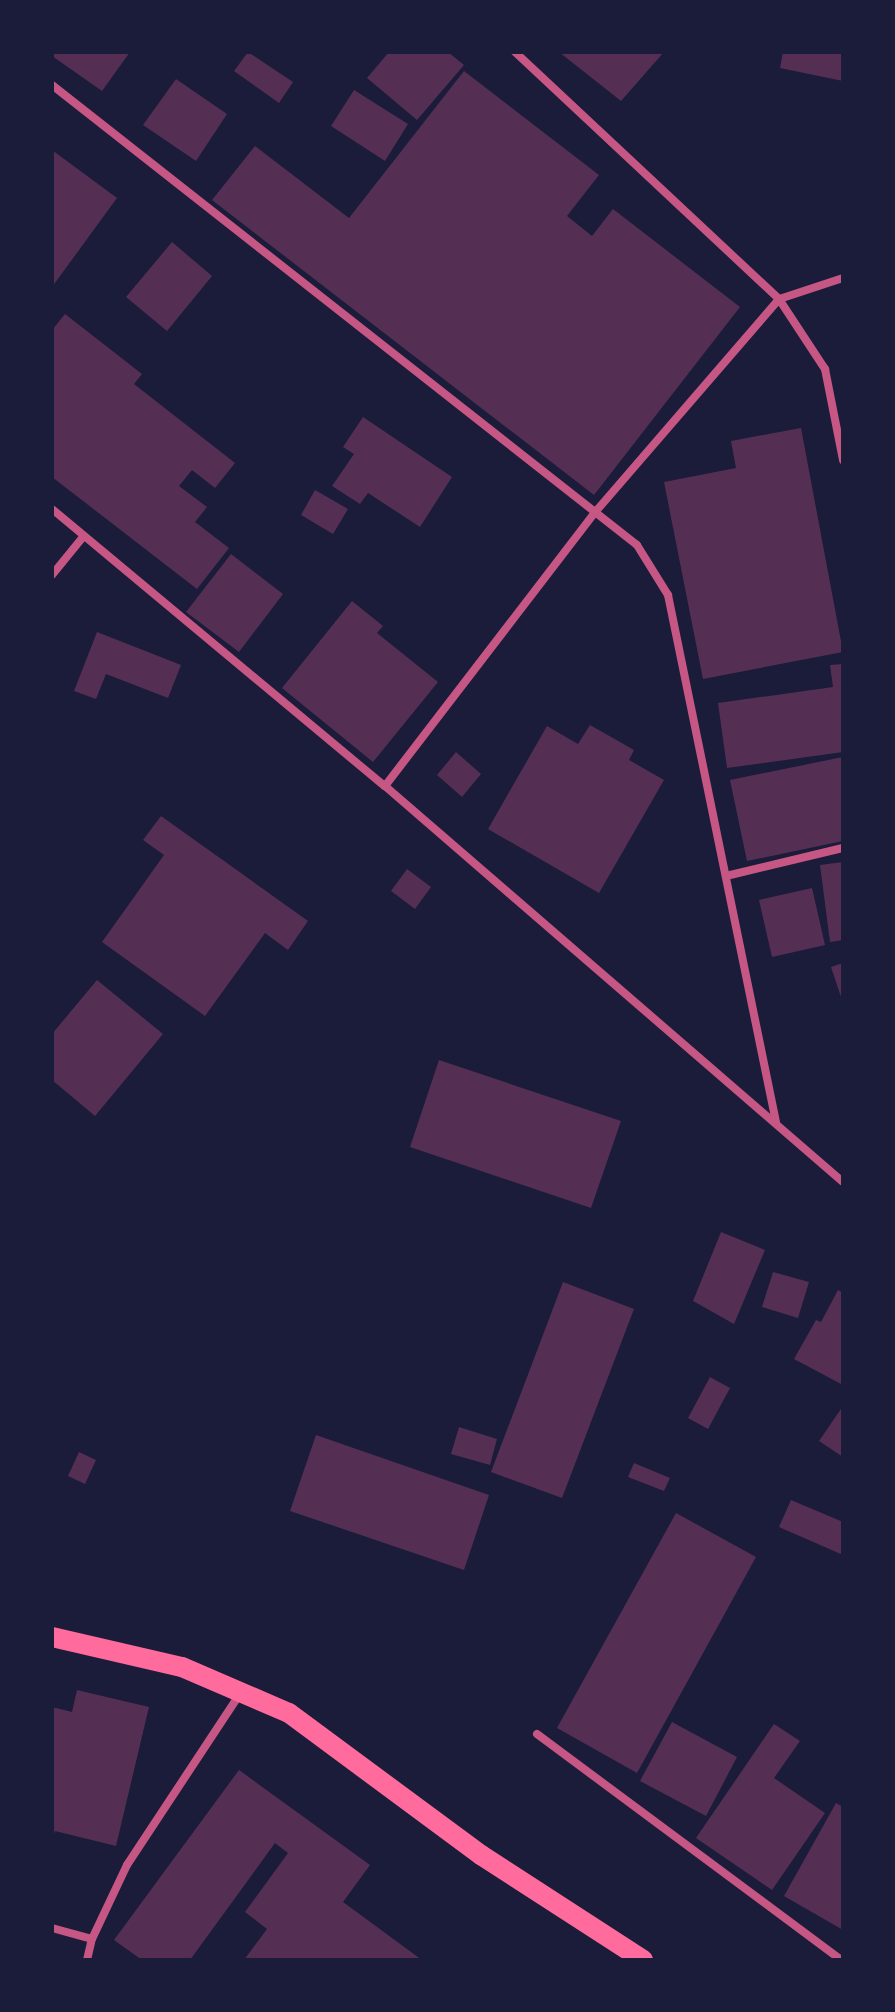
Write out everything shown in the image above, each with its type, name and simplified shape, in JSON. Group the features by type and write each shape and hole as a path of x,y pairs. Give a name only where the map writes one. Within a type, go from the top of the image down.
{"main road":[{"path":"52,1637 182,1667 289,1713 481,1855 643,1960"}],"street":[{"path":"515,52 779,299 825,369 843,460"},
{"path":"52,85 597,510 637,545 668,595 776,1122"},
{"path":"385,786 597,510 779,299 843,278"},
{"path":"52,509 385,786 843,1182"},
{"path":"52,575 83,537"},
{"path":"726,876 843,848"},
{"path":"87,1960 92,1939 127,1865 241,1692"},
{"path":"537,1734 841,1960"},
{"path":"52,1928 92,1939"}],"building":[{"path":"52,52 130,52 102,91 52,56"},
{"path":"248,52 293,82 279,103 234,71"},
{"path":"389,52 448,52 464,65 417,120 367,78"},
{"path":"559,52 664,52 621,101"},
{"path":"783,52 843,52 843,81 780,68"},
{"path":"464,71 599,175 567,216 592,236 613,209 740,307 594,495 212,200 255,146 349,218"},
{"path":"176,79 227,114 196,161 143,125"},
{"path":"354,90 408,124 385,161 331,126"},
{"path":"52,150 117,198 52,287"},
{"path":"172,242 212,276 167,331 126,297"},
{"path":"65,314 142,374 134,384 235,463 215,488 192,470 179,486 207,507 195,522 229,548 197,589 52,477 52,330"},
{"path":"363,417 452,477 420,527 368,493 360,504 332,486 354,454 343,447"},
{"path":"801,428 843,652 703,679 664,482 736,468 731,441"},
{"path":"315,490 348,509 333,534 301,515"},
{"path":"231,554 283,594 239,652 186,612"},
{"path":"352,601 383,626 377,633 438,682 373,762 282,688"},
{"path":"97,632 181,665 168,698 106,674 96,699 74,691"},
{"path":"843,664 843,752 727,768 718,703 833,687 830,665"},
{"path":"590,725 634,750 629,760 664,780 599,893 488,829 547,726 578,744"},
{"path":"456,752 481,774 462,797 437,775"},
{"path":"843,757 843,841 747,861 730,780"},
{"path":"161,816 308,921 288,950 265,933 205,1016 102,942 164,855 143,840"},
{"path":"843,862 843,940 830,942 820,865"},
{"path":"407,869 431,887 415,909 391,891"},
{"path":"812,888 825,945 772,957 759,900"},
{"path":"843,963 843,1000 842,1000 831,967"},
{"path":"97,980 163,1034 95,1116 52,1080 52,1034"},
{"path":"439,1060 621,1121 591,1208 410,1147"},
{"path":"721,1232 765,1250 734,1324 693,1301"},
{"path":"773,1272 809,1282 798,1318 762,1307"},
{"path":"563,1282 634,1309 562,1498 491,1472"},
{"path":"838,1290 843,1293 843,1385 794,1359 816,1320 821,1322"},
{"path":"710,1377 730,1388 708,1429 688,1418"},
{"path":"843,1406 843,1457 819,1441"},
{"path":"459,1427 497,1439 490,1465 451,1454"},
{"path":"316,1435 489,1495 464,1570 290,1511"},
{"path":"79,1452 96,1460 85,1484 68,1476"},
{"path":"634,1463 670,1478 664,1491 628,1477"},
{"path":"791,1500 843,1522 843,1555 779,1527"},
{"path":"676,1513 756,1557 637,1773 557,1728"},
{"path":"77,1690 149,1707 116,1846 55,1831 52,1841 52,1707 72,1712"},
{"path":"672,1722 737,1757 706,1816 640,1781"},
{"path":"774,1724 800,1741 774,1778 825,1813 772,1890 696,1838"},
{"path":"239,1770 370,1865 343,1902 422,1960 244,1960 267,1929 245,1912 288,1853 275,1843 190,1960 142,1960 114,1940"},
{"path":"836,1803 843,1807 843,1930 784,1896"}]}
